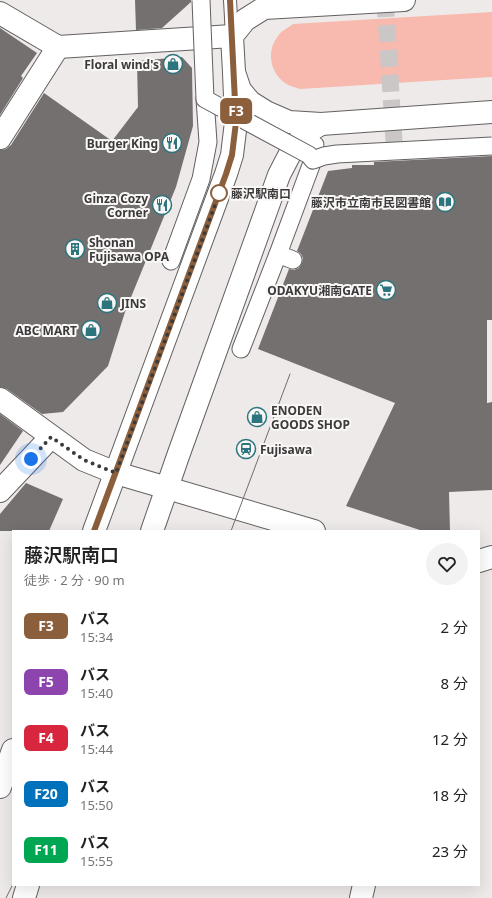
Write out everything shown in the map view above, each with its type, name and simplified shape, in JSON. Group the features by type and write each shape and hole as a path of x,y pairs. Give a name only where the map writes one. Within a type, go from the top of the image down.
{"street":[{"path":"171,261 201,179 208,142 201,0"},
{"path":"94,530 232,155 236,122 232,36 245,20 264,8 404,0"},
{"path":"0,13 58,47 232,36"},
{"path":"0,138 58,47"},
{"path":"234,72 240,90 250,102 266,112 290,122 321,124 492,112"},
{"path":"205,99 309,155 314,153 324,156 337,154 492,146"},
{"path":"152,530 279,175 294,146 306,133 321,124"},
{"path":"241,349 286,257 314,153"},
{"path":"0,399 84,460 116,473 311,530"},
{"path":"0,491 51,437"},
{"path":"480,561 492,557"},
{"path":"0,787 12,753"},
{"path":"24,898 28,886"},
{"path":"361,898 364,886"}],"lane":[{"path":"230,0 232,36"}],"shaded area":[{"path":"492,12 492,77 300,89 290,86 280,78 271,61 274,42 281,33 293,24"}],"building":[{"path":"135,0 191,0 191,2 162,28 136,30"},
{"path":"0,28 37,53 21,76 23,78 0,115"},
{"name":"Shonan Fujisawa OPA","path":"182,57 192,68 193,126 176,187 125,312 108,366 63,412 42,414 7,389 0,387 0,150 6,149 11,145 44,93 112,141 138,107 137,61"},
{"name":"ODAKYU湘南GATE","path":"492,156 492,320 487,320 487,403 492,402 492,490 449,492 450,530 420,530 346,506 395,403 258,349 289,269 294,270 299,268 302,263 303,258 297,251 328,171 352,168 352,165 374,165 374,162"},
{"path":"0,414 23,431 0,465"},
{"path":"26,483 63,499 49,530 0,531 0,514"}],"tunnel":[{"path":"385,0 395,157"}],"tram line":[{"path":"231,530 290,374"},
{"path":"6,898 12,886"}],"bus line":[{"name":"F3","path":"94,530 232,155 236,122 230,0"}],"place":[{"name":"Floral wind's","path":"173,64"},
{"name":"Burger King","path":"172,143"},
{"name":"藤沢駅南口","path":"219,193"},
{"name":"藤沢市立南市民図書館","path":"445,202"},
{"name":"Ginza Cozy Corner","path":"162,205"},
{"name":"Shonan Fujisawa OPA","path":"75,249"},
{"name":"ODAKYU湘南GATE","path":"386,290"},
{"name":"JINS","path":"107,303"},
{"name":"ABC MART","path":"91,330"},
{"name":"ENODEN GOODS SHOP","path":"257,417"},
{"name":"Fujisawa","path":"246,449"}],"route":[{"path":"31,459 51,437 84,460 116,473 221,189 219,193"}]}
